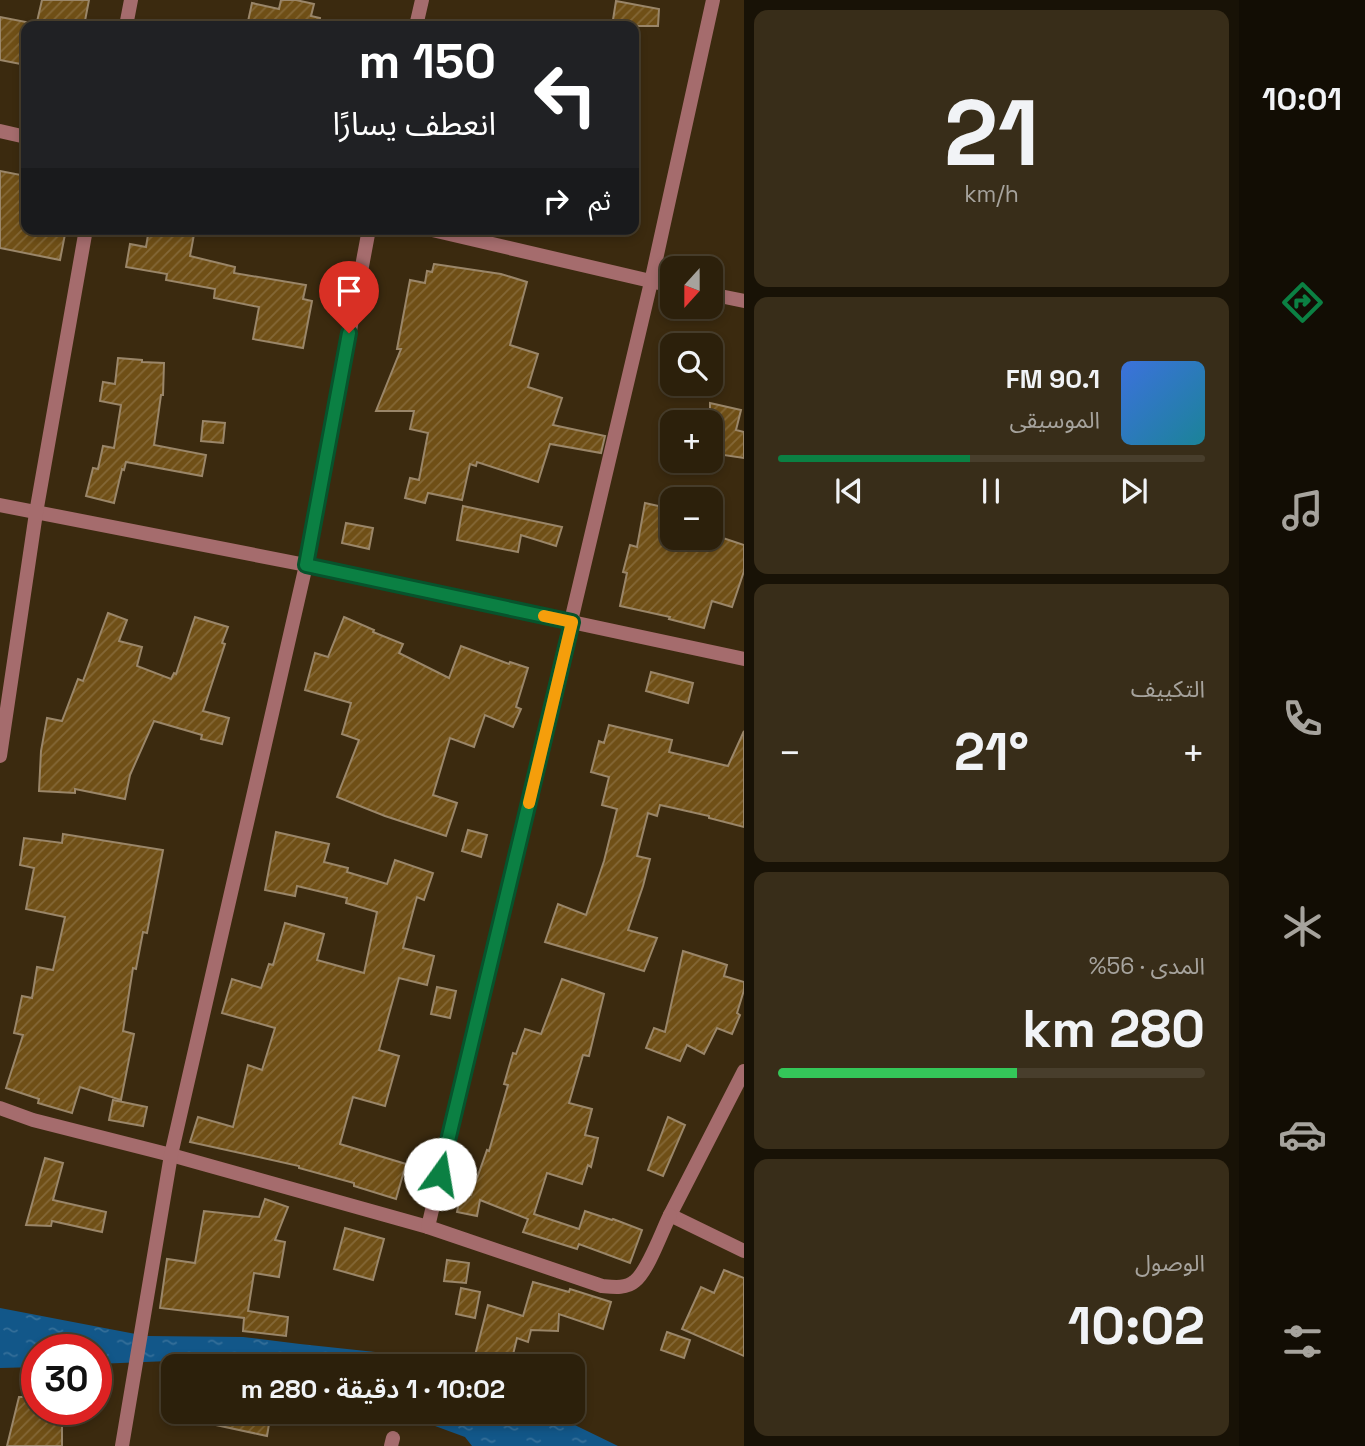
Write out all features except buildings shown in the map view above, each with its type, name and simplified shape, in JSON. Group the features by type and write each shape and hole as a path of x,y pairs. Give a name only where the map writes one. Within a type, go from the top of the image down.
{"street":[{"path":"126,21 131,0"},
{"path":"417,21 422,0"},
{"path":"428,1227 651,282 713,0"},
{"path":"0,131 21,136"},
{"path":"0,756 36,513 85,235"},
{"path":"121,1446 171,1155 306,565 368,235"},
{"path":"453,235 660,284"},
{"path":"723,297 744,302"},
{"path":"0,505 306,565 744,659"},
{"path":"0,1108 33,1120 171,1155 428,1227 602,1286 617,1288 635,1282 643,1272 744,1071"},
{"path":"670,1215 744,1251"}],"water":[{"path":"0,1308 146,1336 243,1337 394,1354 161,1354 161,1361 112,1363 112,1334 21,1334 21,1367 0,1368"},
{"path":"430,1424 573,1424 618,1446 472,1446 465,1437"}],"slow traffic":[{"path":"529,803 572,622 544,616"}],"route":[{"path":"349,333 306,565 572,622 440,1174"}]}
